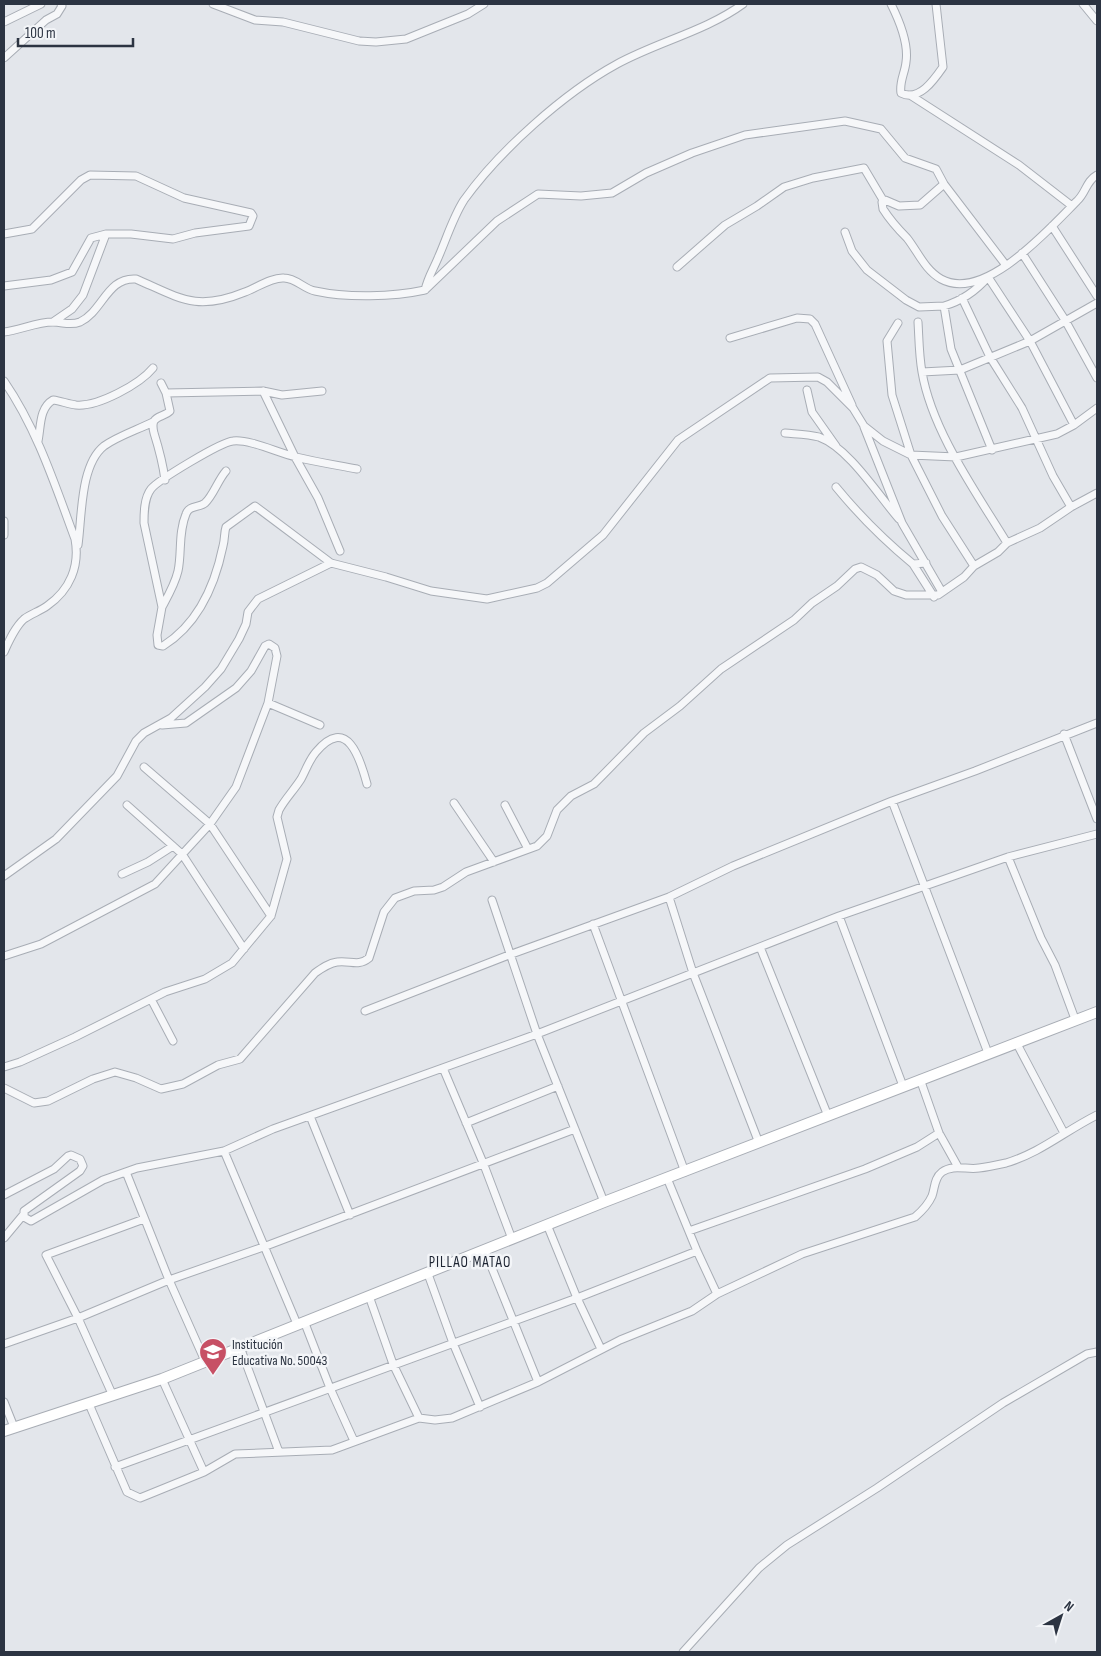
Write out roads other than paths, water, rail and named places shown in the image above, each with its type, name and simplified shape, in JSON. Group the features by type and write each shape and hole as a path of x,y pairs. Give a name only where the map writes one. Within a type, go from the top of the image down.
{"street":[{"path":"4,22 41,4"},
{"path":"4,58 46,20 57,14 62,6 61,4"},
{"path":"213,4 255,20 283,22 359,41 376,42 406,39 468,14 484,4"},
{"path":"426,290 428,275 464,201 502,156 535,124 582,87 615,65 662,42 715,20 743,4"},
{"path":"891,4 898,19 907,61 900,88 901,93 910,95 918,94 935,79 943,67 936,4"},
{"path":"1083,4 1097,21"},
{"path":"910,95 1019,165 1072,206"},
{"path":"4,332 53,322 71,324 80,321 90,315 114,286 121,280 128,278 136,279 197,303 234,297 283,277 293,279 312,291 333,294 404,294 426,290 497,221 538,194 581,196 612,194 646,173 692,153 745,135 845,121 876,127 886,134 905,158 936,169 944,184 1005,264"},
{"path":"678,267 725,225 758,206 784,187 813,178 864,168 883,200 882,204 888,218 922,261 939,278 964,285 988,277"},
{"path":"4,234 32,229 81,180 90,175 136,176 184,198 251,213 253,216 249,226 195,233 173,239 131,234 106,234 91,238 72,272 61,278 4,286"},
{"path":"845,232 852,251 867,270 906,300 919,307 944,306 962,298 980,286 988,277 1022,253 1081,198 1089,182 1097,175"},
{"path":"883,200 899,206 920,205 944,184"},
{"path":"1052,226 1097,296"},
{"path":"53,322 72,309 83,295 106,234"},
{"path":"1022,253 1065,320 1097,378"},
{"path":"988,277 1030,340 1074,425"},
{"path":"962,298 990,357 1022,408 1035,439 1071,507"},
{"path":"922,372 960,370 1030,340 1097,303"},
{"path":"944,306 951,349 992,450"},
{"path":"730,338 797,318 810,319 815,324 853,408 864,426 902,523"},
{"path":"918,322 922,372 937,419 956,457 1006,543"},
{"path":"898,323 887,341 892,394 911,455 942,516 974,566"},
{"path":"38,441 42,416 49,402 53,400 77,405 102,400 145,377 153,368"},
{"path":"226,471 216,483 207,501 201,506 192,507 186,513 178,547 178,570 162,607 156,641 158,645 163,646 180,634 202,604 212,585 226,527 255,506 331,563 458,597 487,599 537,588 556,575 603,535 678,440 760,383 778,377 818,377 827,382 853,408"},
{"path":"4,381 38,441 75,539 77,552"},
{"path":"4,652 17,627 24,619 46,607 58,597 73,574 77,552 80,506 93,459 109,443 153,422 170,411 166,393 161,383"},
{"path":"807,390 812,412 838,448 862,473 902,523 942,592"},
{"path":"166,393 263,391 282,395 322,391"},
{"path":"263,391 295,457 318,498 340,551"},
{"path":"864,426 883,441 911,455 956,457 1058,434 1097,408"},
{"path":"153,422 162,457 165,480"},
{"path":"785,433 820,438 838,448"},
{"path":"162,607 144,517 150,491 165,480 202,455 223,443 234,440 295,457 356,469"},
{"path":"836,487 858,513 913,564 934,597"},
{"path":"4,1088 34,1103 48,1101 93,1078 115,1072 136,1078 161,1089 168,1089 183,1084 218,1065 240,1059 315,973 331,963 339,961 359,964 369,958 384,912 395,898 414,891 434,890 466,872 528,849 543,841 557,810 571,796 594,784 644,733 680,706 721,668 794,620 837,586 855,568 861,566 871,570 894,591 906,595 934,597 964,577 974,566 998,552 1006,543 1040,528 1071,507 1097,493"},
{"path":"4,521 4,535"},
{"path":"4,876 56,839 117,776 136,740 144,733 162,725 205,687 221,669 239,639 246,624 248,612 258,599 331,563"},
{"path":"913,564 926,563"},
{"path":"4,956 41,944 155,884 210,824 236,787 268,703 277,656 275,648 267,644 251,671 236,688 186,723 162,725"},
{"path":"268,703 320,724"},
{"path":"365,1011 509,955 669,897 733,866 892,801 1097,723"},
{"path":"1064,734 1097,819"},
{"path":"4,1066 20,1062 75,1037 151,998 216,974 232,963 271,916 287,860 277,817 279,810 315,753 326,742 337,738 346,741 359,754 367,784"},
{"path":"144,767 210,824 271,916"},
{"path":"892,801 988,1053"},
{"path":"454,803 494,862"},
{"path":"127,805 182,854 244,949"},
{"path":"505,805 528,849"},
{"path":"24,1214 27,1219 35,1220 103,1180 126,1172 224,1151 310,1116 538,1034 839,916 1008,857 1097,834"},
{"path":"122,874 173,846"},
{"path":"1008,857 1041,938 1055,964 1075,1019"},
{"path":"669,897 693,973 759,1143"},
{"path":"492,900 509,955 538,1034 604,1202"},
{"path":"839,916 903,1086"},
{"path":"593,924 685,1172"},
{"path":"760,947 828,1116"},
{"path":"151,998 173,1041"},
{"path":"4,1431 162,1379 240,1346 428,1274 604,1202 1097,1012"},
{"path":"1016,1042 1064,1133"},
{"path":"443,1068 484,1165 512,1239"},
{"path":"920,1080 939,1133 958,1167"},
{"path":"466,1123 558,1086"},
{"path":"310,1116 350,1215"},
{"path":"89,1404 127,1492 140,1498 204,1472 236,1454 332,1450 419,1418 435,1420 452,1418 538,1382 601,1349 692,1311 717,1294 802,1254 915,1217 925,1208 932,1196 940,1174 949,1168 978,1169 1005,1163 1035,1153 1064,1133 1097,1116"},
{"path":"4,1344 78,1318 168,1280 350,1215 575,1129"},
{"path":"689,1231 866,1169 917,1147 939,1133"},
{"path":"224,1151 354,1441"},
{"path":"4,1196 54,1168 68,1156 71,1155 80,1159 83,1166 80,1171 28,1206 24,1214 4,1238"},
{"path":"126,1172 168,1280 205,1361"},
{"path":"668,1178 696,1251 717,1294"},
{"path":"113,1396 78,1318 46,1255 144,1219"},
{"path":"548,1226 577,1298 601,1349"},
{"path":"484,1251 538,1382"},
{"path":"115,1467 393,1364 513,1322 696,1251"},
{"path":"428,1274 453,1343 480,1406"},
{"path":"369,1296 393,1364 419,1418"},
{"path":"240,1346 266,1412 279,1452"},
{"path":"683,1652 759,1568 787,1545 1003,1403 1087,1354 1097,1352"},
{"path":"162,1379 204,1472"},
{"path":"4,1402 14,1427"}],"place":[{"name":"Institución Educativa No. 50043","path":"213,1376"}],"district":[{"name":"PILLAO MATAO","path":"470,1262"}]}
